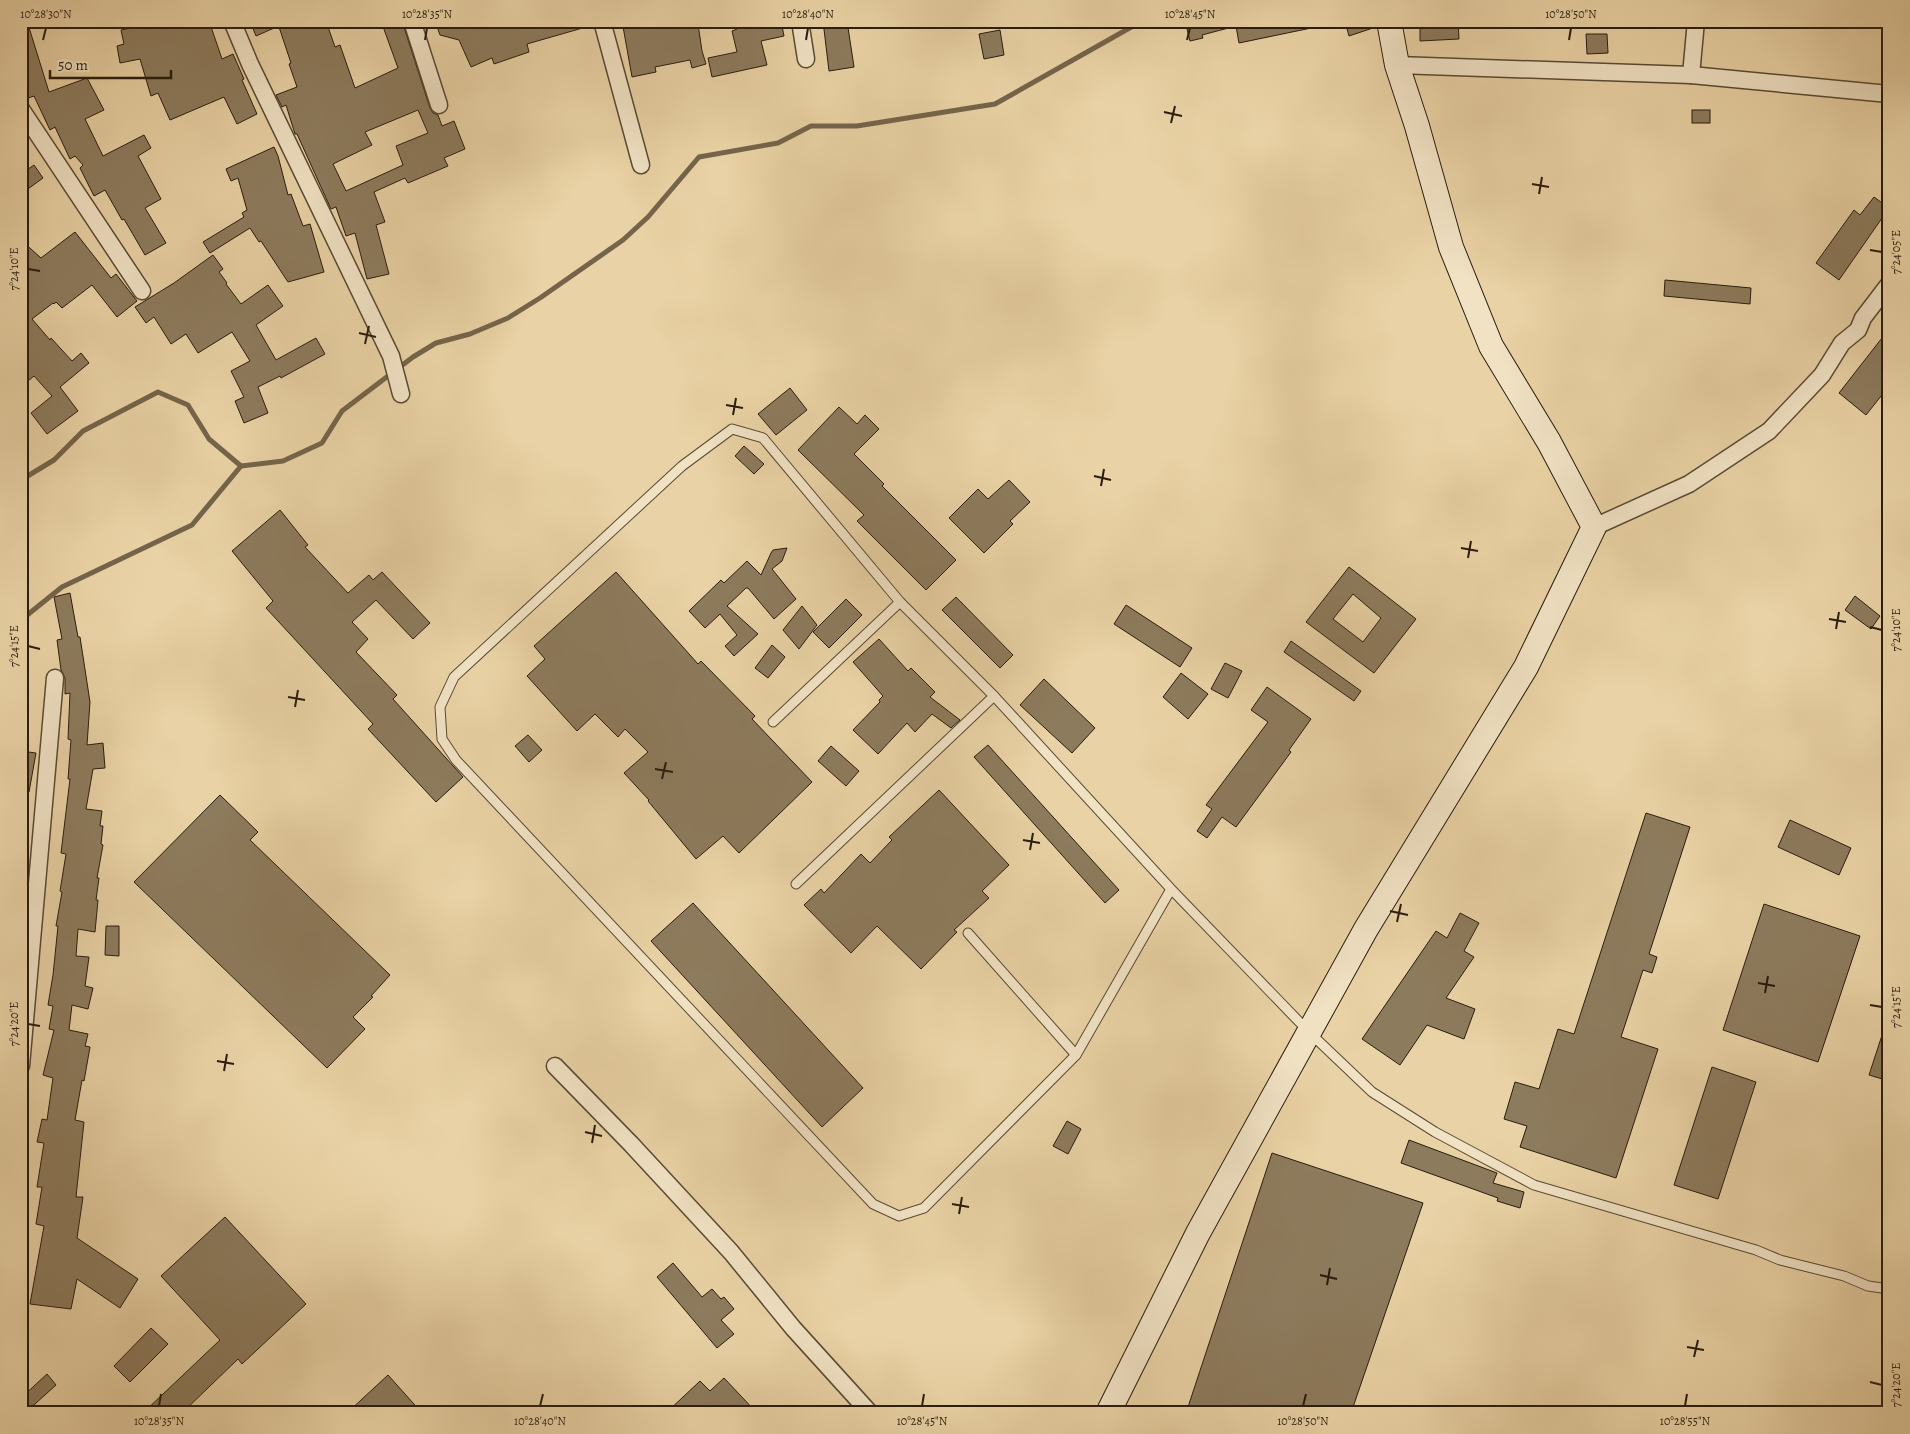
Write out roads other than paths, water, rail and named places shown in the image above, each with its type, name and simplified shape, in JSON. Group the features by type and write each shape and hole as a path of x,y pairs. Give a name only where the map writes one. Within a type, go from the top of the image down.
{"street":[{"path":"232,21 250,64 391,356 401,394"},
{"path":"412,21 439,105"},
{"path":"602,21 641,165"},
{"path":"800,21 806,59"},
{"path":"1389,21 1397,65 1417,126 1451,247 1491,346 1549,442 1594,527"},
{"path":"1691,76 1696,21"},
{"path":"1397,65 1691,76 1889,94"},
{"path":"21,109 142,291"},
{"path":"1108,1413 1198,1233 1366,929 1526,667 1594,527 1689,484 1769,431 1822,375 1842,344 1858,330 1863,318 1889,284"},
{"path":"21,1066 55,678"},
{"path":"555,1066 631,1144 731,1252 793,1328 870,1413"}],"lane":[{"path":"1172,889 1076,1055 924,1208 899,1216 873,1204 456,760 442,739 440,707 454,677 682,466 732,429 763,438 900,602 994,696 1172,889 1309,1032 1372,1092 1435,1132 1534,1185 1756,1250 1780,1260 1844,1276 1868,1286 1889,1289"},
{"path":"773,722 900,602"},
{"path":"796,884 994,696"},
{"path":"968,933 1076,1055"}],"waterway":[{"path":"21,480 54,460 83,431 158,392 188,405 209,439 241,466 283,461 322,443 342,411 413,357 436,343 470,334 508,318 623,240 648,217 699,157 778,143 811,126 857,126 995,104 1142,21"},
{"path":"21,620 62,587 192,525 241,466"}]}
